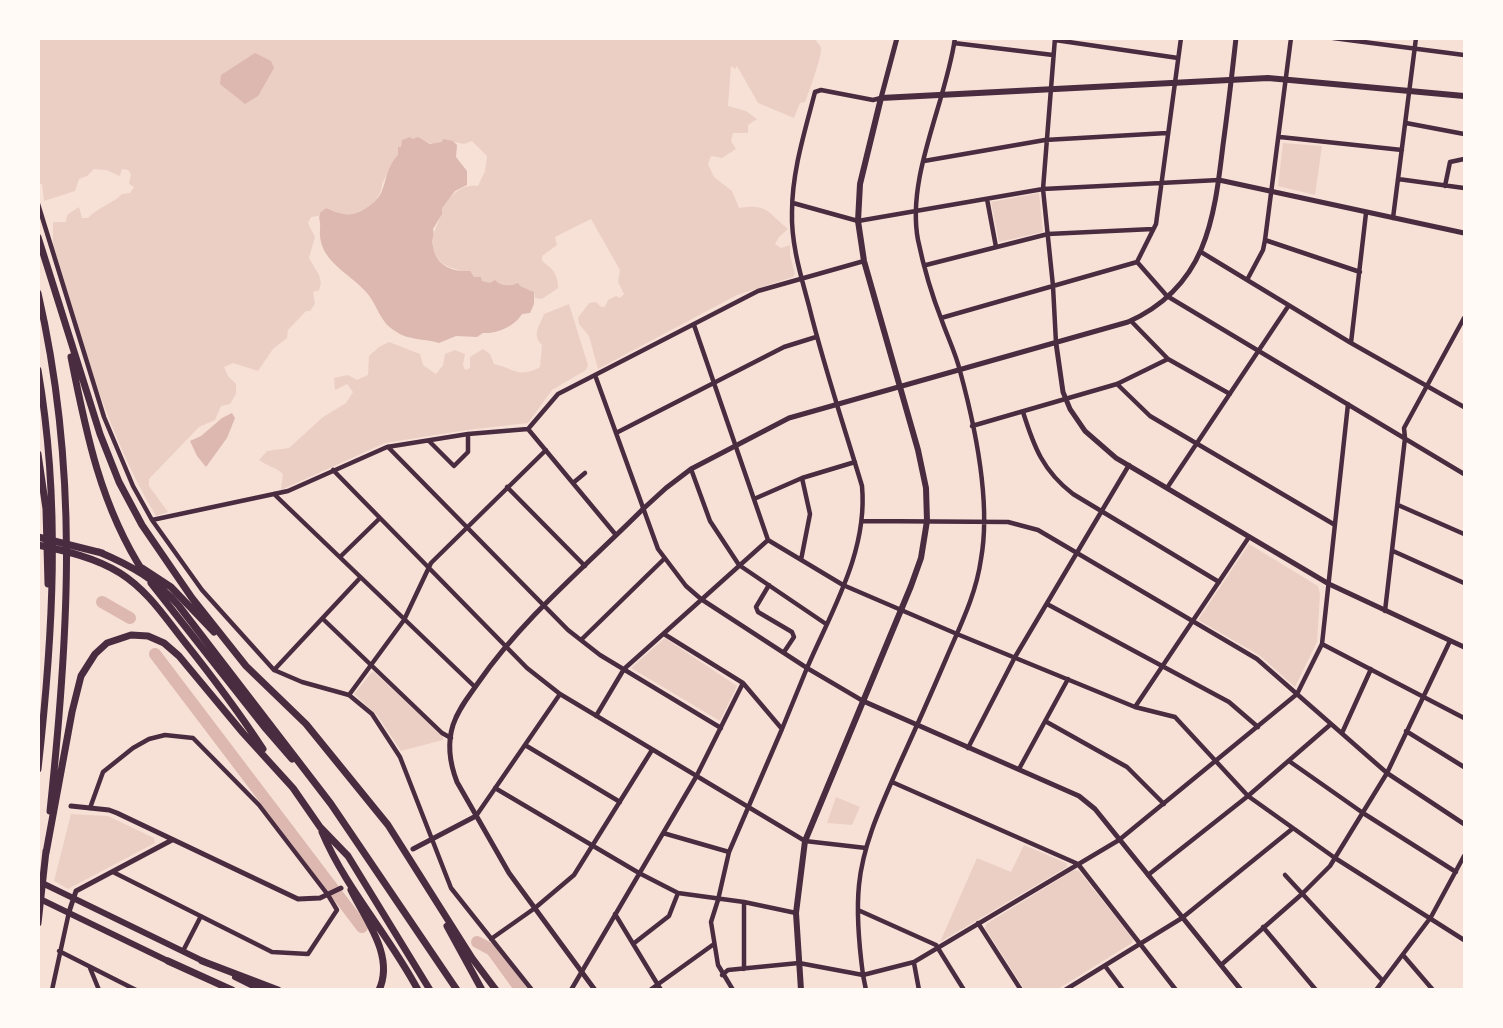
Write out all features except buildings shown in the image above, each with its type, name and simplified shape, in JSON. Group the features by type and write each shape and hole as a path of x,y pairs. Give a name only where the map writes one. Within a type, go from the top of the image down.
{"highway":[{"path":"38,236 106,451 133,510 172,572 246,666"},
{"path":"38,293 57,391 68,529 61,714 46,853"},
{"path":"64,319 93,460 108,504 127,545 162,598 254,715 331,804"},
{"path":"38,370 46,425 50,528 49,651 38,769"},
{"path":"38,454 50,528"},
{"path":"38,537 99,552 134,565 164,581 306,724 388,825 472,958 496,989"},
{"path":"38,545 107,566 145,593 230,700 272,763 320,827 348,856 430,989"},
{"path":"99,552 142,573 171,597 331,804 455,987"},
{"path":"38,923 41,878 78,684 95,654 115,639 131,635 148,636 172,649 272,763"},
{"path":"320,827 382,953 384,973 379,989"},
{"path":"340,868 418,989"},
{"path":"435,900 465,962 482,989"},
{"path":"168,961 232,989"},
{"path":"202,961 278,989"}],"main road":[{"path":"802,989 796,913 805,841 921,558 927,521 926,488 918,450 864,261 858,221 860,184 881,98 1231,79 1284,79 1465,96"},
{"path":"41,878 74,898 261,989"},
{"path":"38,898 225,989"}],"street":[{"path":"733,989 722,975 711,922 729,852 856,553 863,521 862,486 816,337 801,278 795,244 793,203 797,159 814,92 821,90 873,100 881,98 897,38"},
{"path":"941,318 1137,262 1154,229 1181,38"},
{"path":"595,989 509,873 452,769 451,737 457,715 475,687 505,645 643,509 691,469 789,418 1056,343 1131,321 1152,312 1194,265 1207,239 1219,180 1236,38"},
{"path":"1246,280 1263,250 1265,240 1291,38"},
{"path":"1333,38 1465,55"},
{"path":"1392,219 1416,38"},
{"path":"1178,58 1055,39 1042,189 1053,286 1056,343 1066,398 1085,431 1116,458 1329,584 1465,647"},
{"path":"866,989 858,910 859,884 866,848 892,782 966,615 978,576 984,522 983,494 960,370 918,240 917,186 954,41 1053,55"},
{"path":"1406,123 1465,134"},
{"path":"924,161 1045,140 1167,133"},
{"path":"1280,137 1402,150"},
{"path":"1445,186 1450,162 1465,159"},
{"path":"793,203 858,221 1042,189 1219,180 1465,233"},
{"path":"1398,180 1465,188"},
{"path":"987,199 996,247"},
{"path":"38,204 104,417 133,486 152,520 202,590 274,670 302,682 349,695 372,714 395,747 451,888 532,989"},
{"path":"1352,343 1366,213"},
{"path":"926,265 1048,234 1154,229"},
{"path":"1265,240 1360,272"},
{"path":"1200,252 1465,407"},
{"path":"152,520 288,491 387,447 468,434 528,429 558,394 758,291 864,261"},
{"path":"1137,262 1167,296 1465,474"},
{"path":"1167,488 1289,305"},
{"path":"1385,611 1404,428 1465,318"},
{"path":"1131,321 1168,359 1230,394"},
{"path":"694,325 768,540 843,585 1135,706 1175,717 1248,796 1335,859 1465,940"},
{"path":"615,433 784,347 816,337"},
{"path":"972,426 1117,384 1168,359"},
{"path":"595,375 650,530 664,559 686,586 701,599 783,653 863,701 1079,796 1095,809 1241,989"},
{"path":"1117,384 1150,416 1335,525"},
{"path":"722,975 728,970 799,963 863,975 914,962 1119,840 1297,694 1322,644 1348,404"},
{"path":"1023,412 1043,464 1058,482 1102,512 1219,582"},
{"path":"528,429 616,535"},
{"path":"428,440 454,466 468,452 468,434"},
{"path":"387,447 544,607 581,640 721,728"},
{"path":"349,695 404,620 427,568 546,450"},
{"path":"754,499 802,478 855,463"},
{"path":"968,748 1015,657 1129,465"},
{"path":"691,469 710,521 739,565 826,624"},
{"path":"333,470 527,668 560,694 805,841 866,848"},
{"path":"573,484 586,474"},
{"path":"801,560 810,514 802,478"},
{"path":"507,487 585,566"},
{"path":"274,494 475,687"},
{"path":"1398,505 1465,534"},
{"path":"340,557 380,518"},
{"path":"863,521 984,522 1020,524 1038,530 1257,659 1387,773 1465,824"},
{"path":"1135,706 1249,537"},
{"path":"596,716 624,669 768,540"},
{"path":"1393,551 1465,583"},
{"path":"581,640 664,559"},
{"path":"274,670 360,578"},
{"path":"769,585 755,607 758,612 792,632 794,638 783,653"},
{"path":"1047,604 1229,702 1258,727"},
{"path":"323,619 442,733 451,737"},
{"path":"664,634 743,683 782,729"},
{"path":"1221,965 1302,894 1335,859 1387,773 1450,641"},
{"path":"1322,644 1465,718"},
{"path":"1342,733 1371,669"},
{"path":"1019,769 1068,679"},
{"path":"571,989 696,777 743,683"},
{"path":"413,849 476,816 560,694"},
{"path":"1045,721 1127,767 1164,804"},
{"path":"1148,876 1248,796 1331,724"},
{"path":"1406,731 1465,767"},
{"path":"90,808 103,772 133,748 165,734 193,738 259,805 329,894 337,910 308,954 272,952 113,872"},
{"path":"525,745 620,802"},
{"path":"491,939 535,908 574,875 652,750"},
{"path":"1289,761 1363,813 1456,872"},
{"path":"892,782 1078,864 1175,989"},
{"path":"495,788 593,847 678,893 744,902 796,913"},
{"path":"71,806 117,813 289,896 314,900 341,888"},
{"path":"1065,989 1182,918 1292,828"},
{"path":"663,833 729,852"},
{"path":"51,989 76,891 172,840"},
{"path":"1376,989 1431,917 1465,856"},
{"path":"1285,875 1383,981"},
{"path":"633,944 669,916 678,893"},
{"path":"744,902 744,969"},
{"path":"858,910 936,945 964,989"},
{"path":"615,914 659,987"},
{"path":"183,951 201,916"},
{"path":"978,923 1021,989"},
{"path":"1263,927 1316,989"},
{"path":"650,989 659,987 714,944"},
{"path":"60,951 136,989"},
{"path":"1404,955 1433,989"},
{"path":"914,962 919,989"},
{"path":"1105,966 1123,989"},
{"path":"90,968 99,989"}],"shaded area":[{"path":"814,38 821,48 820,58 805,102 800,103 794,118 758,103 737,66 735,69 731,66 728,106 746,111 757,119 748,125 748,133 733,133 731,141 736,149 722,158 711,156 708,164 714,177 732,191 739,208 762,208 788,229 775,244 781,248 790,245 795,274 793,277 737,295 598,369 589,336 579,324 578,318 589,303 596,302 605,307 608,300 616,296 620,298 624,294 618,282 620,270 591,219 555,237 557,245 542,256 542,261 556,275 558,288 542,299 535,298 534,292 518,284 499,285 480,281 439,261 433,238 441,207 462,189 478,186 485,171 487,156 472,141 464,144 450,141 435,145 422,140 401,147 379,194 368,207 350,214 326,208 318,216 311,217 308,223 315,237 309,258 321,283 319,290 313,292 315,304 288,330 287,338 273,349 258,371 233,363 224,367 236,384 236,394 230,404 221,406 215,420 199,427 149,479 149,486 168,512 156,516 109,419 53,247 53,222 66,222 67,215 79,207 82,218 88,218 122,194 130,193 134,187 129,184 131,174 122,169 120,176 106,170 94,169 79,179 75,191 44,201 42,184 39,184 39,39"},
{"path":"255,53 271,61 274,68 258,96 245,104 220,84 221,75"},
{"path":"418,137 430,144 442,142 443,139 453,141 457,145 456,157 467,171 467,185 455,191 442,208 442,214 433,229 433,243 438,259 452,269 470,271 474,277 481,277 482,281 490,283 495,280 506,285 518,283 534,292 534,304 530,313 522,314 505,328 477,337 456,336 439,343 400,334 385,323 367,293 329,258 324,249 320,239 320,213 326,208 343,214 353,214 370,205 382,191 402,140"},
{"path":"1283,143 1322,146 1315,195 1278,186"},
{"path":"1039,193 1043,232 999,242 991,202"},
{"path":"569,304 588,365 586,370 552,390 528,423 385,443 281,490 283,474 259,460 267,451 289,448 323,417 346,403 353,392 347,384 335,390 334,378 348,375 357,380 368,375 369,356 379,347 389,342 420,354 423,365 436,374 443,365 445,354 455,350 465,354 465,370 470,368 470,357 483,349 490,354 494,364 516,372 526,372 540,367 542,345 537,334 544,314"},
{"path":"232,413 235,418 227,438 206,467 190,441"},
{"path":"1249,544 1318,586 1320,594 1317,642 1295,687 1259,655 1198,620"},
{"path":"665,638 737,686 720,721 631,668"},
{"path":"374,672 443,737 443,740 401,751 377,715 354,694"},
{"path":"836,797 860,807 852,825 827,823"},
{"path":"71,814 108,816 154,838 155,843 68,889 54,881"},
{"path":"1024,845 1066,863 1067,867 940,942 977,858 1011,872"},
{"path":"1074,870 1079,871 1133,939 1132,943 1058,989 1024,989 985,928 986,924"}],"waterway":[{"path":"102,602 130,618"},
{"path":"155,654 362,927"},
{"path":"477,942 492,950 521,990"}]}
